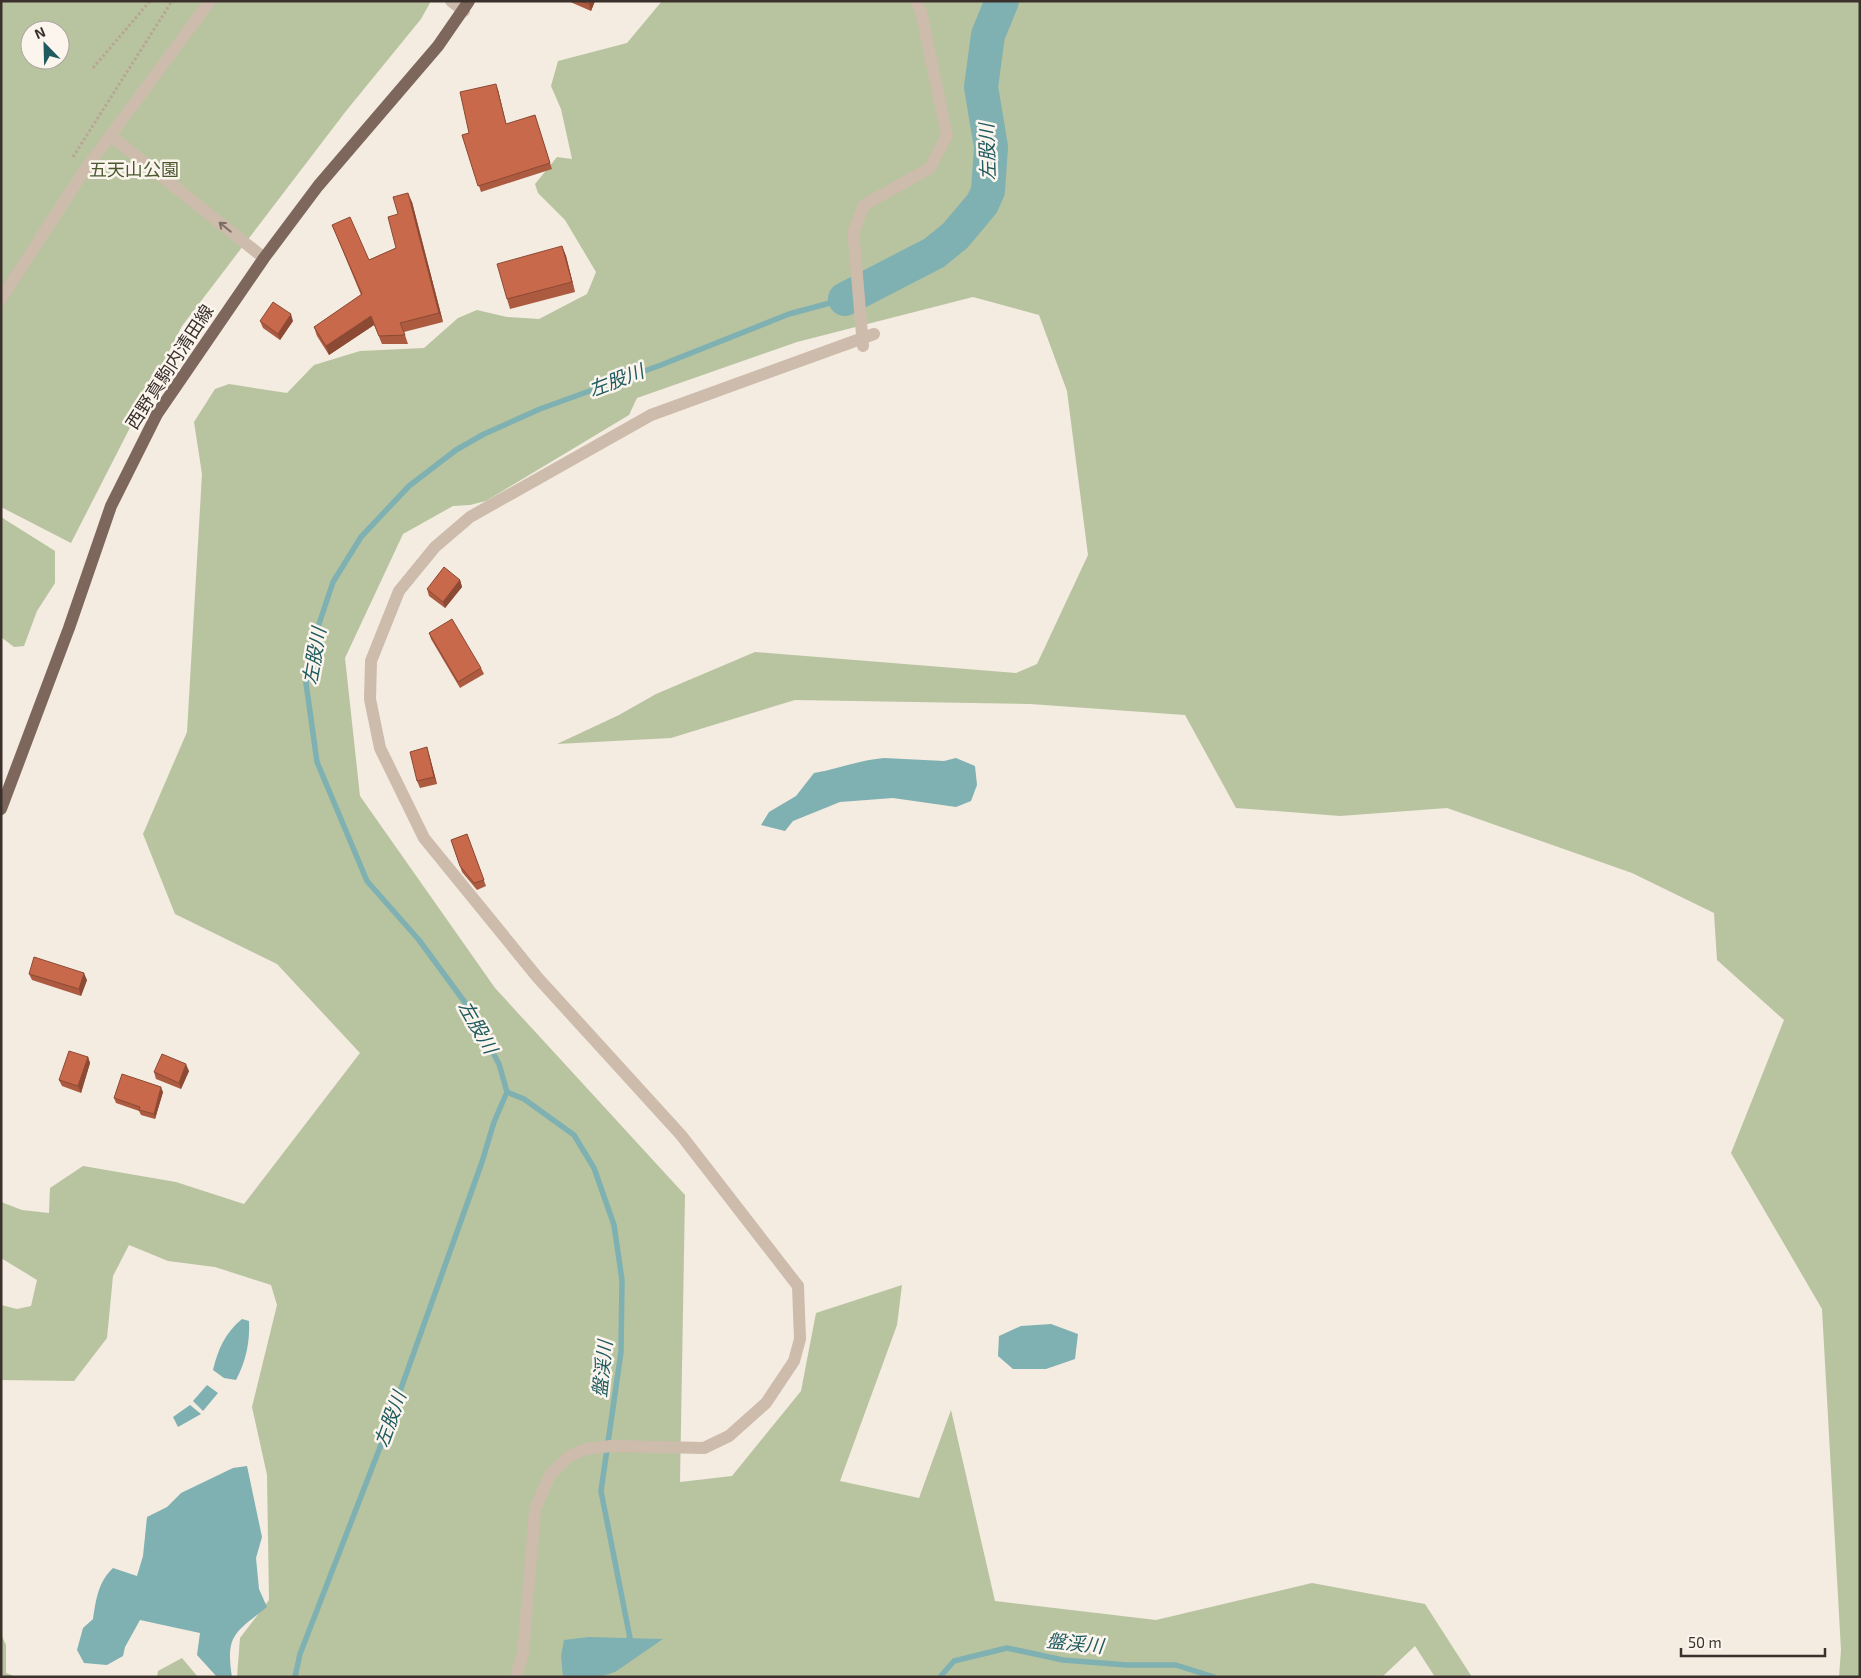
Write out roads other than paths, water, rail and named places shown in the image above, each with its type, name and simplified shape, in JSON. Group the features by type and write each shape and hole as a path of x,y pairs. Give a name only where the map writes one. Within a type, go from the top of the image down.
{"main road":[{"name":"西野真駒内清田線","path":"1,809 69,628 111,506 156,414 264,258 318,186 438,46 466,6"}],"street":[{"path":"1,300 53,217 210,1"},
{"path":"451,1 466,6"},
{"path":"863,346 853,233 864,205 930,168 947,134 921,12 916,1"},
{"path":"111,136 264,258"},
{"path":"516,1677 522,1654 535,1509 550,1475 568,1457 586,1449 611,1446 704,1448 729,1436 766,1403 794,1361 800,1339 798,1286 681,1135 538,978 424,838 380,748 370,699 371,661 399,591 435,547 470,517 651,415 874,334"}],"water":[{"path":"884,758 944,761 956,758 975,766 977,785 971,801 956,807 893,798 840,802 793,821 785,831 761,825 769,812 796,796 814,773"},
{"path":"242,1319 249,1321 249,1336 245,1359 236,1380 224,1378 213,1370 215,1362 227,1336"},
{"path":"1051,1324 1078,1334 1075,1359 1046,1369 1013,1369 998,1356 999,1336 1021,1326"},
{"path":"207,1385 218,1393 203,1411 193,1401"},
{"path":"190,1405 201,1414 178,1427 173,1417"},
{"path":"247,1466 262,1537 256,1558 259,1589 267,1607 247,1622 235,1635 230,1651 232,1677 217,1677 197,1655 200,1633 140,1620 125,1647 123,1656 107,1665 84,1663 77,1650 83,1628 93,1619 101,1585 113,1568 137,1576 143,1556 147,1517 167,1507 181,1493 233,1468"},
{"path":"589,1637 663,1639 615,1672 599,1677 563,1677 561,1656 564,1640"}],"waterway":[{"name":"左股川","path":"845,299 934,253 955,236 982,204 988,191 991,147 981,87 988,35 1002,1"},
{"name":"左股川","path":"295,1677 300,1654 379,1450 482,1162 494,1122 507,1092 499,1064 469,1008 419,940 367,881 317,762 306,683 312,645 333,582 361,537 409,486 456,450 484,434 540,409 661,365 789,314 845,299"},
{"name":"盤渓川","path":"507,1092 524,1099 574,1135 594,1168 614,1225 622,1280 621,1352 601,1491 630,1638 625,1642"},
{"name":"盤渓川","path":"940,1677 954,1661 1007,1648 1063,1660 1127,1665 1176,1665 1214,1677"}],"park label":[{"name":"五天山公園","path":"134,170"}]}
